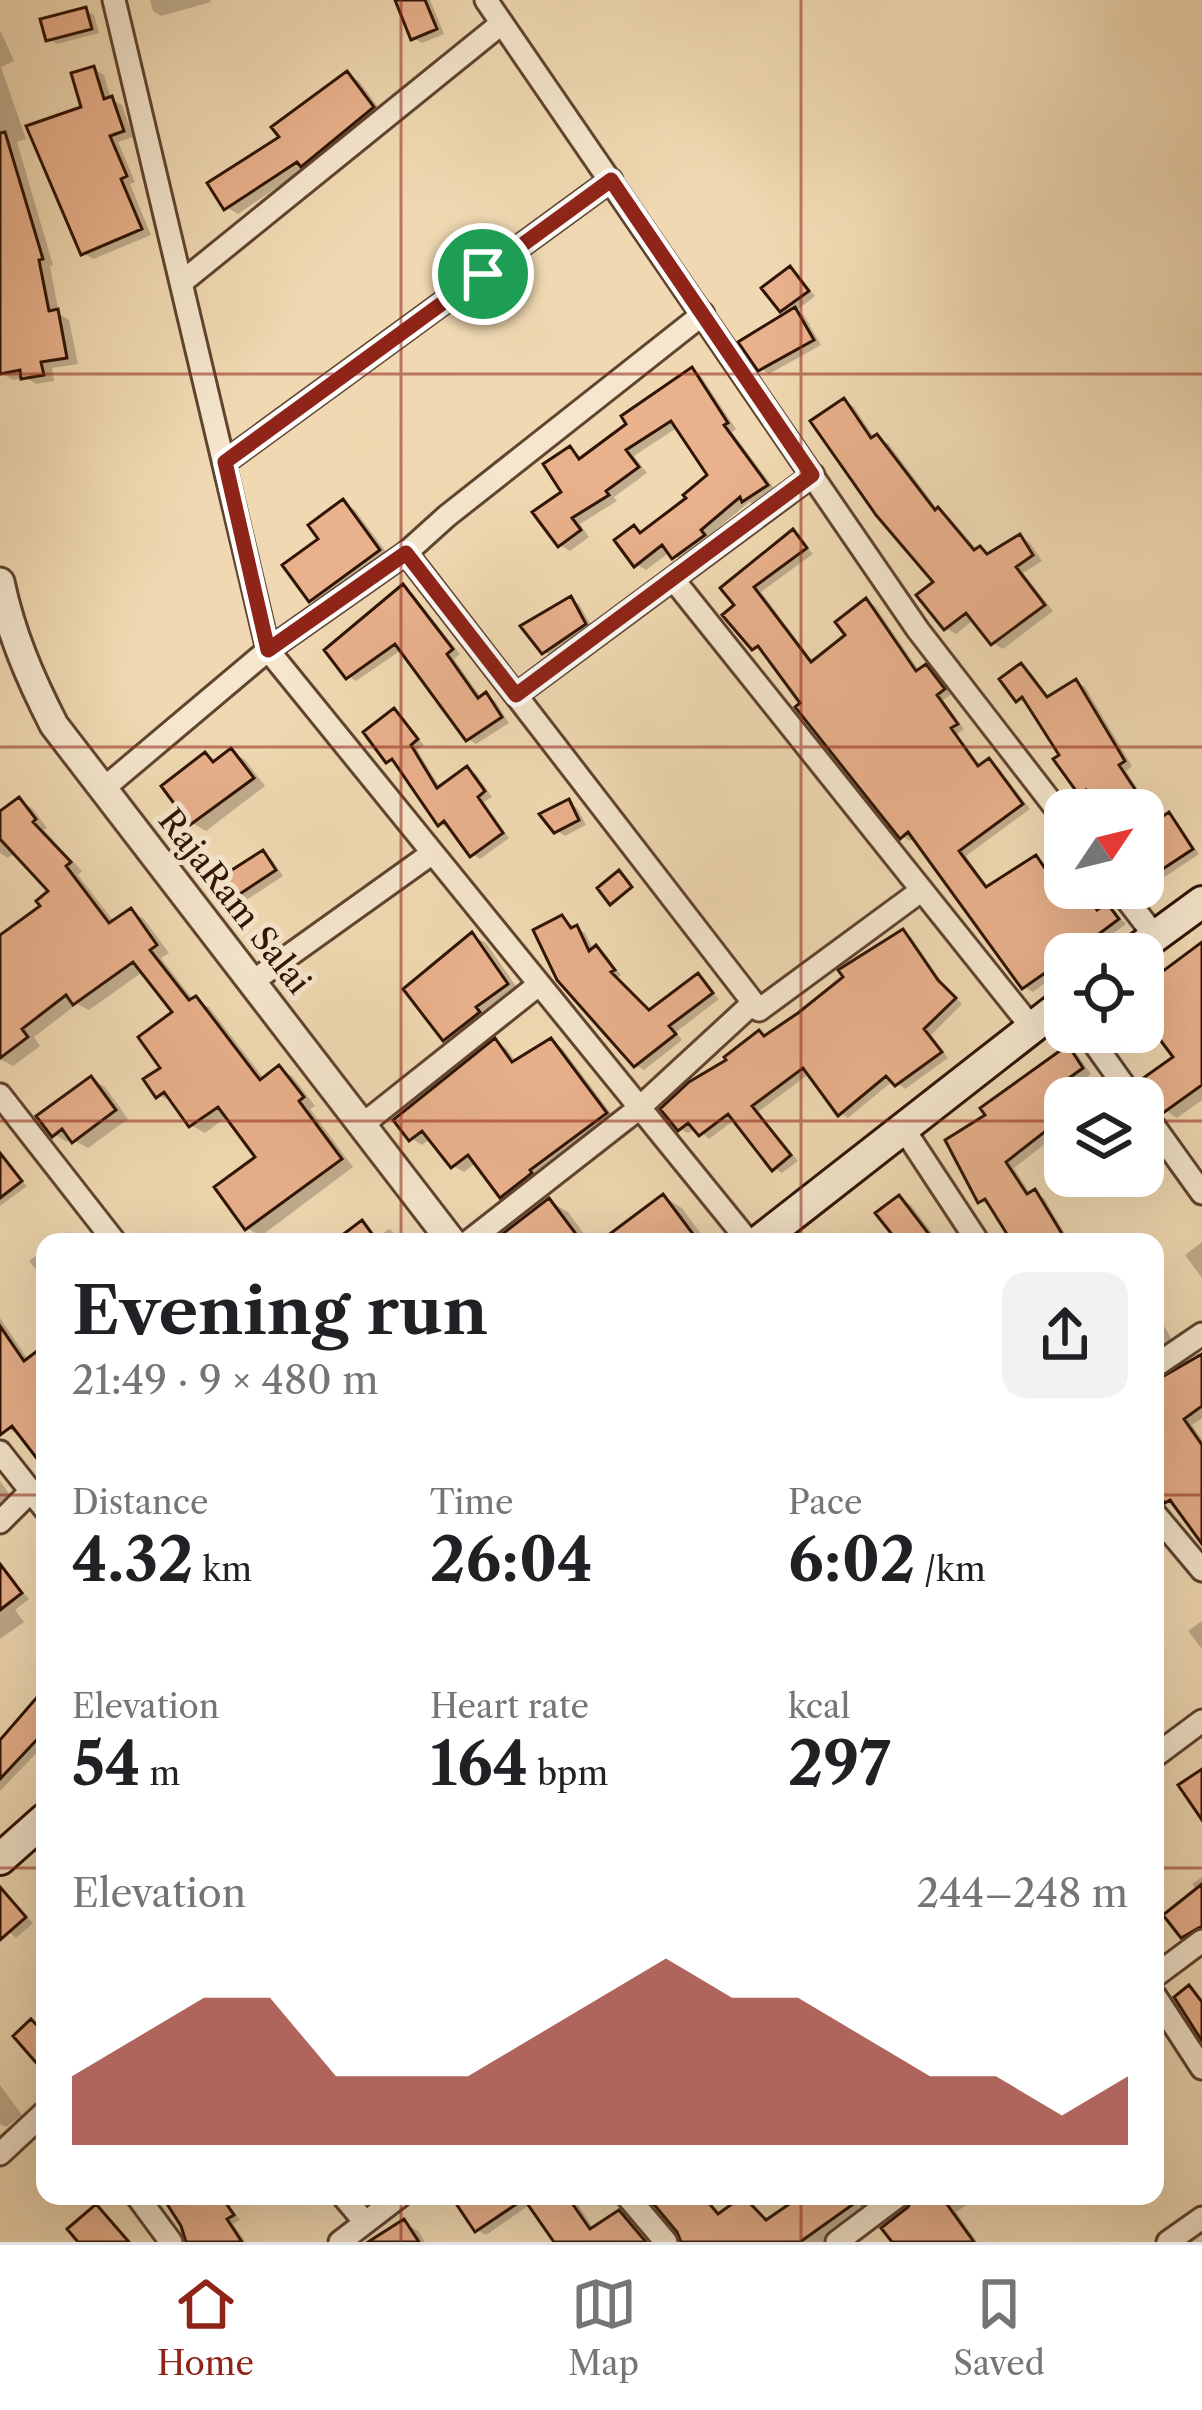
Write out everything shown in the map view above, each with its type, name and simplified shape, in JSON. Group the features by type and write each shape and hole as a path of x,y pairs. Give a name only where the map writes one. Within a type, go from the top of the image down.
{"main road":[{"path":"1159,933 1202,902"},
{"path":"769,1233 1044,1020"},
{"path":"0,1859 36,1827"}],"street":[{"path":"114,0 268,650 741,1233"},
{"path":"486,0 918,630 1044,793"},
{"path":"182,282 502,22"},
{"path":"225,462 611,180"},
{"path":"103,789 268,650 406,553 703,314"},
{"path":"516,695 812,475"},
{"path":"406,553 759,1010 922,890"},
{"path":"673,579 1033,1029"},
{"name":"RajaRam Salai","path":"0,582 7,642 54,725 445,1233"},
{"path":"252,982 431,854"},
{"path":"362,1125 537,986"},
{"path":"480,1233 638,1109 753,1004"},
{"path":"0,1095 108,1233"},
{"path":"903,1128 972,1233"},
{"path":"1164,1141 1202,1193"},
{"path":"1164,1360 1202,1334"},
{"path":"0,1453 36,1498"},
{"path":"0,1522 36,1501"},
{"path":"1164,1532 1202,1570"},
{"path":"1164,1749 1202,1721"},
{"path":"1164,1969 1202,1941"},
{"path":"1164,2014 1202,2068"},
{"path":"0,2154 36,2120"},
{"path":"144,2205 171,2242"},
{"path":"351,2205 365,2222"},
{"path":"340,2242 388,2205"},
{"path":"635,2205 666,2242"},
{"path":"837,2242 886,2205"}],"building":[{"path":"395,0 425,0 437,29 411,40"},
{"path":"86,7 92,29 46,41 40,19"},
{"path":"94,66 104,99 112,96 124,131 110,136 142,229 81,255 26,126 81,107 71,73"},
{"path":"347,71 374,107 301,167 297,162 224,210 207,183 279,137 271,127"},
{"path":"5,132 43,259 39,260 49,311 58,309 67,358 41,362 44,375 21,379 20,370 0,374 0,133"},
{"path":"790,266 809,291 780,312 761,288"},
{"path":"795,307 814,340 758,371 738,342"},
{"path":"692,367 728,423 724,425 768,485 742,502 740,497 701,530 705,535 672,559 662,545 634,567 614,540 634,525 640,533 686,498 683,495 707,475 671,421 626,450 639,467 606,491 609,495 572,518 581,530 558,547 532,512 561,492 543,464 570,446 579,459 626,424 621,416"},
{"path":"844,398 871,438 877,434 935,510 938,507 974,550 980,546 987,554 1020,534 1033,555 1016,567 1045,605 991,645 966,613 944,630 916,595 933,582 876,515 810,421"},
{"path":"343,499 380,550 309,602 282,565 318,539 308,525"},
{"path":"793,529 807,548 754,587 811,662 845,635 835,622 866,598 916,671 926,664 945,689 937,695 958,724 951,728 978,766 989,758 1023,804 959,851 986,887 1036,855 1044,867 1044,909 1112,909 1119,919 1100,933 1044,933 1044,974 1022,989 908,832 900,839 795,707 800,703 758,646 752,650 722,615 734,605 720,588"},
{"path":"403,584 453,649 447,654 478,698 486,692 502,717 466,741 395,644 346,679 324,650"},
{"path":"571,596 586,624 542,654 520,626"},
{"path":"1021,663 1047,697 1076,679 1125,761 1119,765 1135,789 1075,789 1053,759 1059,755 1022,697 1016,702 999,679"},
{"path":"394,708 418,739 411,745 437,788 467,766 485,791 478,797 503,833 470,857 444,821 438,826 392,759 386,763 363,732"},
{"path":"231,748 254,778 190,825 161,786 205,752 213,762"},
{"path":"19,797 36,819 33,822 71,862 66,866 109,923 131,908 157,945 150,950 189,1000 196,996 260,1080 279,1065 342,1159 245,1230 214,1187 255,1157 218,1107 189,1127 164,1092 156,1098 143,1079 160,1068 138,1037 172,1012 133,962 73,1005 66,995 22,1029 28,1037 0,1058 0,935 40,906 36,901 48,891 0,839 0,811"},
{"path":"569,799 579,820 554,833 539,814"},
{"path":"1169,812 1193,849 1164,868 1164,815"},
{"path":"263,850 276,870 223,905 210,884"},
{"path":"619,870 632,887 610,905 597,888"},
{"path":"562,915 571,928 577,925 589,951 596,945 615,970 611,972 649,1010 698,973 713,993 669,1026 676,1034 634,1067 557,980 533,930"},
{"path":"903,929 956,998 924,1029 942,1052 895,1086 886,1076 838,1116 803,1068 752,1106 791,1155 772,1171 728,1114 699,1136 688,1123 678,1131 660,1109 759,1030 764,1036 798,1013 843,977 838,970"},
{"path":"472,932 508,984 476,1007 480,1012 443,1041 403,989"},
{"path":"1202,942 1202,1085 1164,1112 1164,1077 1145,1077 1173,1057 1164,1045 1164,970"},
{"path":"495,1038 512,1062 551,1038 607,1113 500,1198 468,1155 451,1168 422,1131 409,1141 393,1120"},
{"path":"1057,1053 1073,1053 1083,1068 1070,1077 1044,1077 1044,1132 1006,1162 1027,1194 1035,1189 1062,1233 1006,1233 985,1199 978,1203 945,1140 985,1115 980,1108"},
{"path":"91,1076 116,1110 72,1143 62,1129 52,1137 36,1116"},
{"path":"0,1153 22,1181 0,1198"},
{"path":"663,1194 692,1233 611,1233"},
{"path":"899,1195 928,1233 891,1233 875,1213"},
{"path":"549,1198 575,1233 504,1233"},
{"path":"362,1220 371,1233 345,1233"},
{"path":"0,1326 24,1361 36,1352 36,1457 12,1426 0,1435"},
{"path":"1202,1354 1202,1406 1184,1419 1202,1445 1202,1544 1170,1500 1164,1502 1164,1376"},
{"path":"0,1564 22,1593 0,1610"},
{"path":"36,1698 36,1741 0,1779 0,1740"},
{"path":"1202,1769 1202,1820 1178,1785"},
{"path":"1202,1884 1202,1926 1181,1938 1164,1914"},
{"path":"0,1887 26,1917 0,1940"},
{"path":"1189,1985 1202,2002 1202,2041 1174,1997"},
{"path":"31,2019 36,2024 36,2063 13,2036"},
{"path":"97,2205 129,2242 78,2242 67,2229"},
{"path":"168,2205 227,2205 234,2215 227,2219 242,2242 186,2242"},
{"path":"457,2205 515,2205 475,2232"},
{"path":"528,2205 573,2205 590,2229 619,2210 646,2242 554,2242"},
{"path":"654,2205 710,2205 718,2214 730,2205 752,2205 766,2220 788,2205 852,2205 800,2242 681,2242"},
{"path":"947,2205 974,2242 892,2242 881,2228 908,2207"},
{"path":"404,2219 419,2242 368,2242"}],"route":[{"path":"611,180 812,475 516,695 406,553 268,650 225,462 483,274 611,180"}]}
